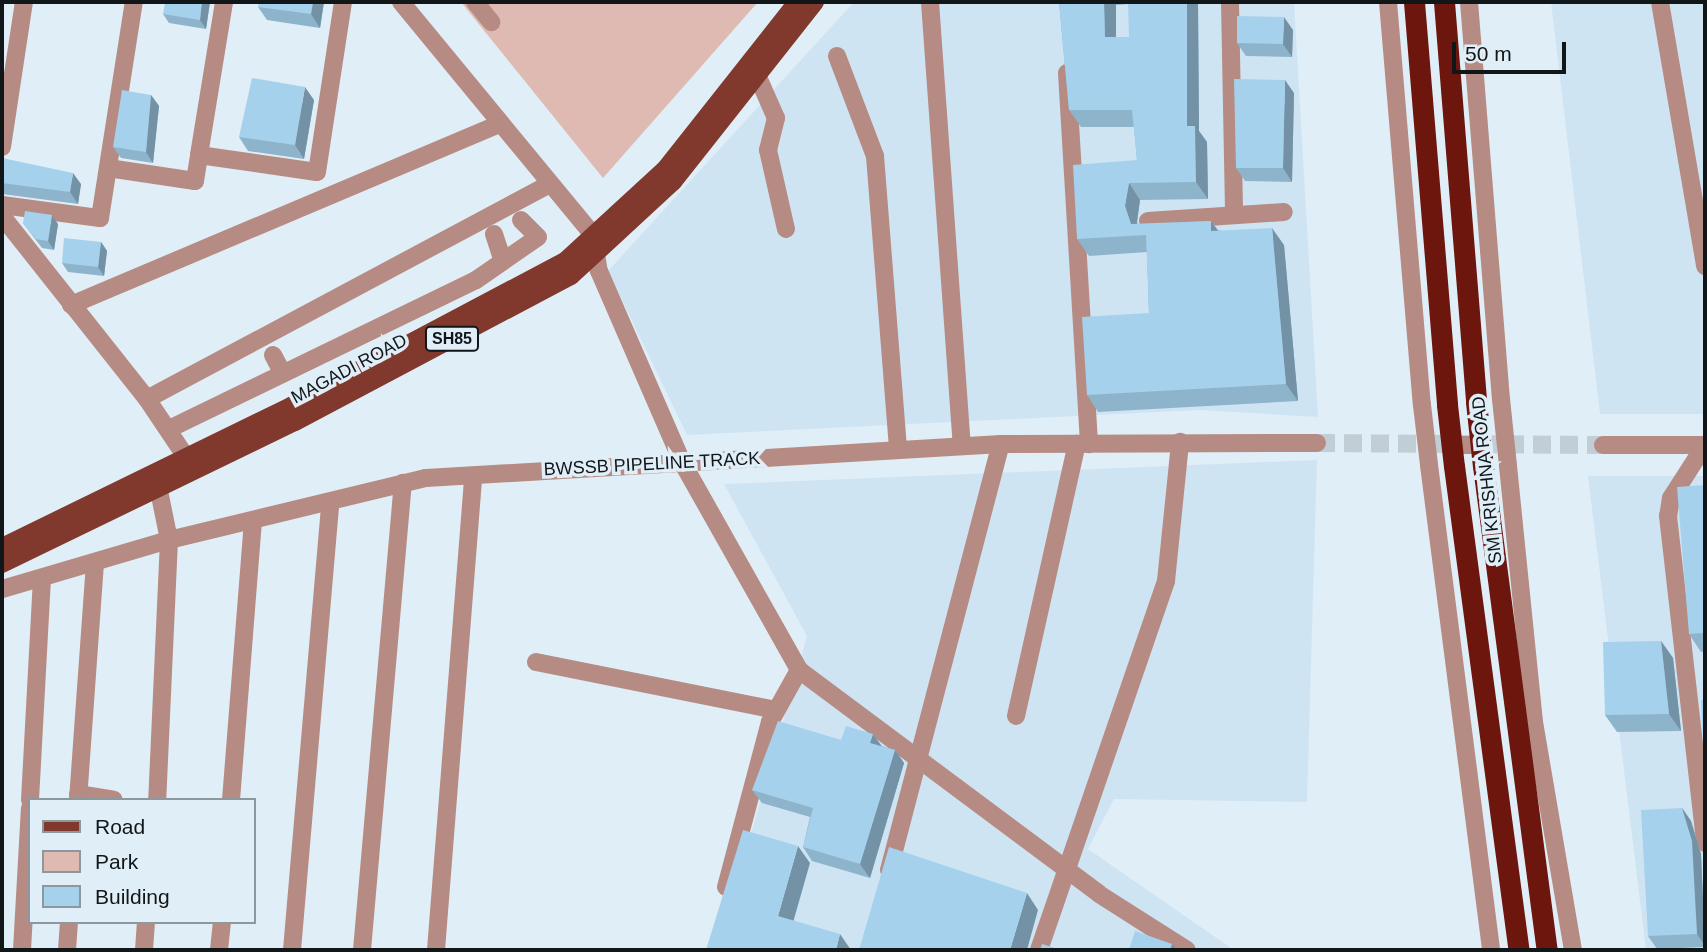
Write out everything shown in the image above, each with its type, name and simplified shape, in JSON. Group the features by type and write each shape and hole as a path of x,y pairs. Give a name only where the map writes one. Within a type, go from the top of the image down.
{"highway":[{"name":"SM KRISHNA ROAD","path":"1413,2 1447,405 1519,950"},
{"name":"SM KRISHNA ROAD","path":"1444,2 1476,402 1546,950"}],"main road":[{"name":"MAGADI ROAD","path":"594,243 666,168 797,2"},
{"name":"MAGADI ROAD","path":"2,564 594,243 673,182 815,2"},
{"name":"MAGADI ROAD","path":"2,547 158,480"}],"street":[{"path":"2,147 24,2"},
{"path":"2,205 100,218 134,2"},
{"path":"108,168 195,181 224,2"},
{"path":"200,155 317,172 342,2"},
{"path":"401,2 594,243 682,462 799,670 921,761 1187,950"},
{"path":"475,2 491,22"},
{"path":"930,2 962,446"},
{"path":"1230,2 1234,212"},
{"path":"1388,2 1422,405 1491,950"},
{"name":"SM KRISHNA ROAD","path":"1469,2 1501,399 1534,722 1573,950"},
{"path":"1660,2 1705,266"},
{"path":"837,56 875,156 898,450"},
{"path":"1016,716 1083,444 1066,57"},
{"path":"757,75 776,118 768,150 786,229"},
{"path":"71,305 499,124"},
{"path":"147,398 548,185"},
{"path":"1148,221 1234,212 1284,212"},
{"path":"2,216 147,398 191,463"},
{"path":"169,429 503,261 538,237 521,220"},
{"path":"494,234 503,261"},
{"path":"273,355 283,374"},
{"path":"1039,950 1166,580 1180,442"},
{"name":"BWSSB PIPELINE TRACK","path":"2,589 95,564 169,540 253,523 404,483 472,475 1001,444 1317,443"},
{"path":"884,887 921,761 1001,444"},
{"path":"1604,445 1705,445"},
{"path":"1705,445 1671,498 1668,516 1705,844"},
{"path":"1453,455 1482,455"},
{"path":"436,950 472,475"},
{"path":"157,798 169,540 158,480"},
{"path":"362,950 404,483"},
{"path":"292,950 330,503"},
{"path":"231,798 253,523"},
{"path":"78,797 95,564"},
{"path":"30,798 42,579"},
{"path":"536,662 776,710"},
{"path":"720,910 776,710 799,670"},
{"path":"22,950 28,844"},
{"path":"67,950 69,924"},
{"path":"144,950 146,924"},
{"path":"219,950 222,924"}],"shaded area":[{"path":"854,2 1294,2 1318,417 1199,410 687,435 608,271"},
{"path":"1551,2 1705,2 1705,414 1600,414"},
{"path":"1317,460 1307,802 1114,799 1088,849 1234,950 718,950 807,636 724,484"},
{"path":"1588,476 1705,476 1705,950 1646,950"}],"green space":[{"path":"461,2 758,2 603,178"}],"building":[{"path":"165,2 202,2 200,20 163,14"},
{"path":"259,2 313,2 311,14 258,7"},
{"path":"1059,2 1104,2 1105,37 1129,37 1128,2 1187,2 1187,126 1195,126 1196,182 1129,183 1125,206 1131,224 1211,221 1211,231 1272,228 1286,384 1087,395 1082,317 1149,313 1146,235 1077,239 1073,165 1137,160 1132,110 1069,110"},
{"path":"1237,16 1284,17 1283,44 1237,43"},
{"path":"252,78 305,87 295,145 239,137"},
{"path":"1234,79 1285,80 1283,168 1236,168"},
{"path":"122,90 151,95 146,152 113,147"},
{"path":"2,158 73,173 70,192 2,183"},
{"path":"25,211 52,215 48,241 36,239 23,223"},
{"path":"64,238 101,242 98,267 62,263"},
{"path":"1705,485 1705,633 1689,634 1677,487"},
{"path":"1661,641 1669,714 1605,715 1603,642"},
{"path":"1701,700 1705,700 1705,741 1703,741"},
{"path":"778,721 841,740 846,726 873,734 870,743 895,750 860,864 803,847 813,808 752,790"},
{"path":"1682,808 1692,841 1697,934 1648,936 1641,810"},
{"path":"743,830 798,846 778,916 840,934 836,950 706,950"},
{"path":"889,847 1027,893 1010,950 859,950"},
{"path":"1135,931 1172,944 1170,950 1129,950"},
{"path":"1042,944 1062,950 1040,950"}],"tunnel":[{"path":"1317,443 1603,445"}]}
